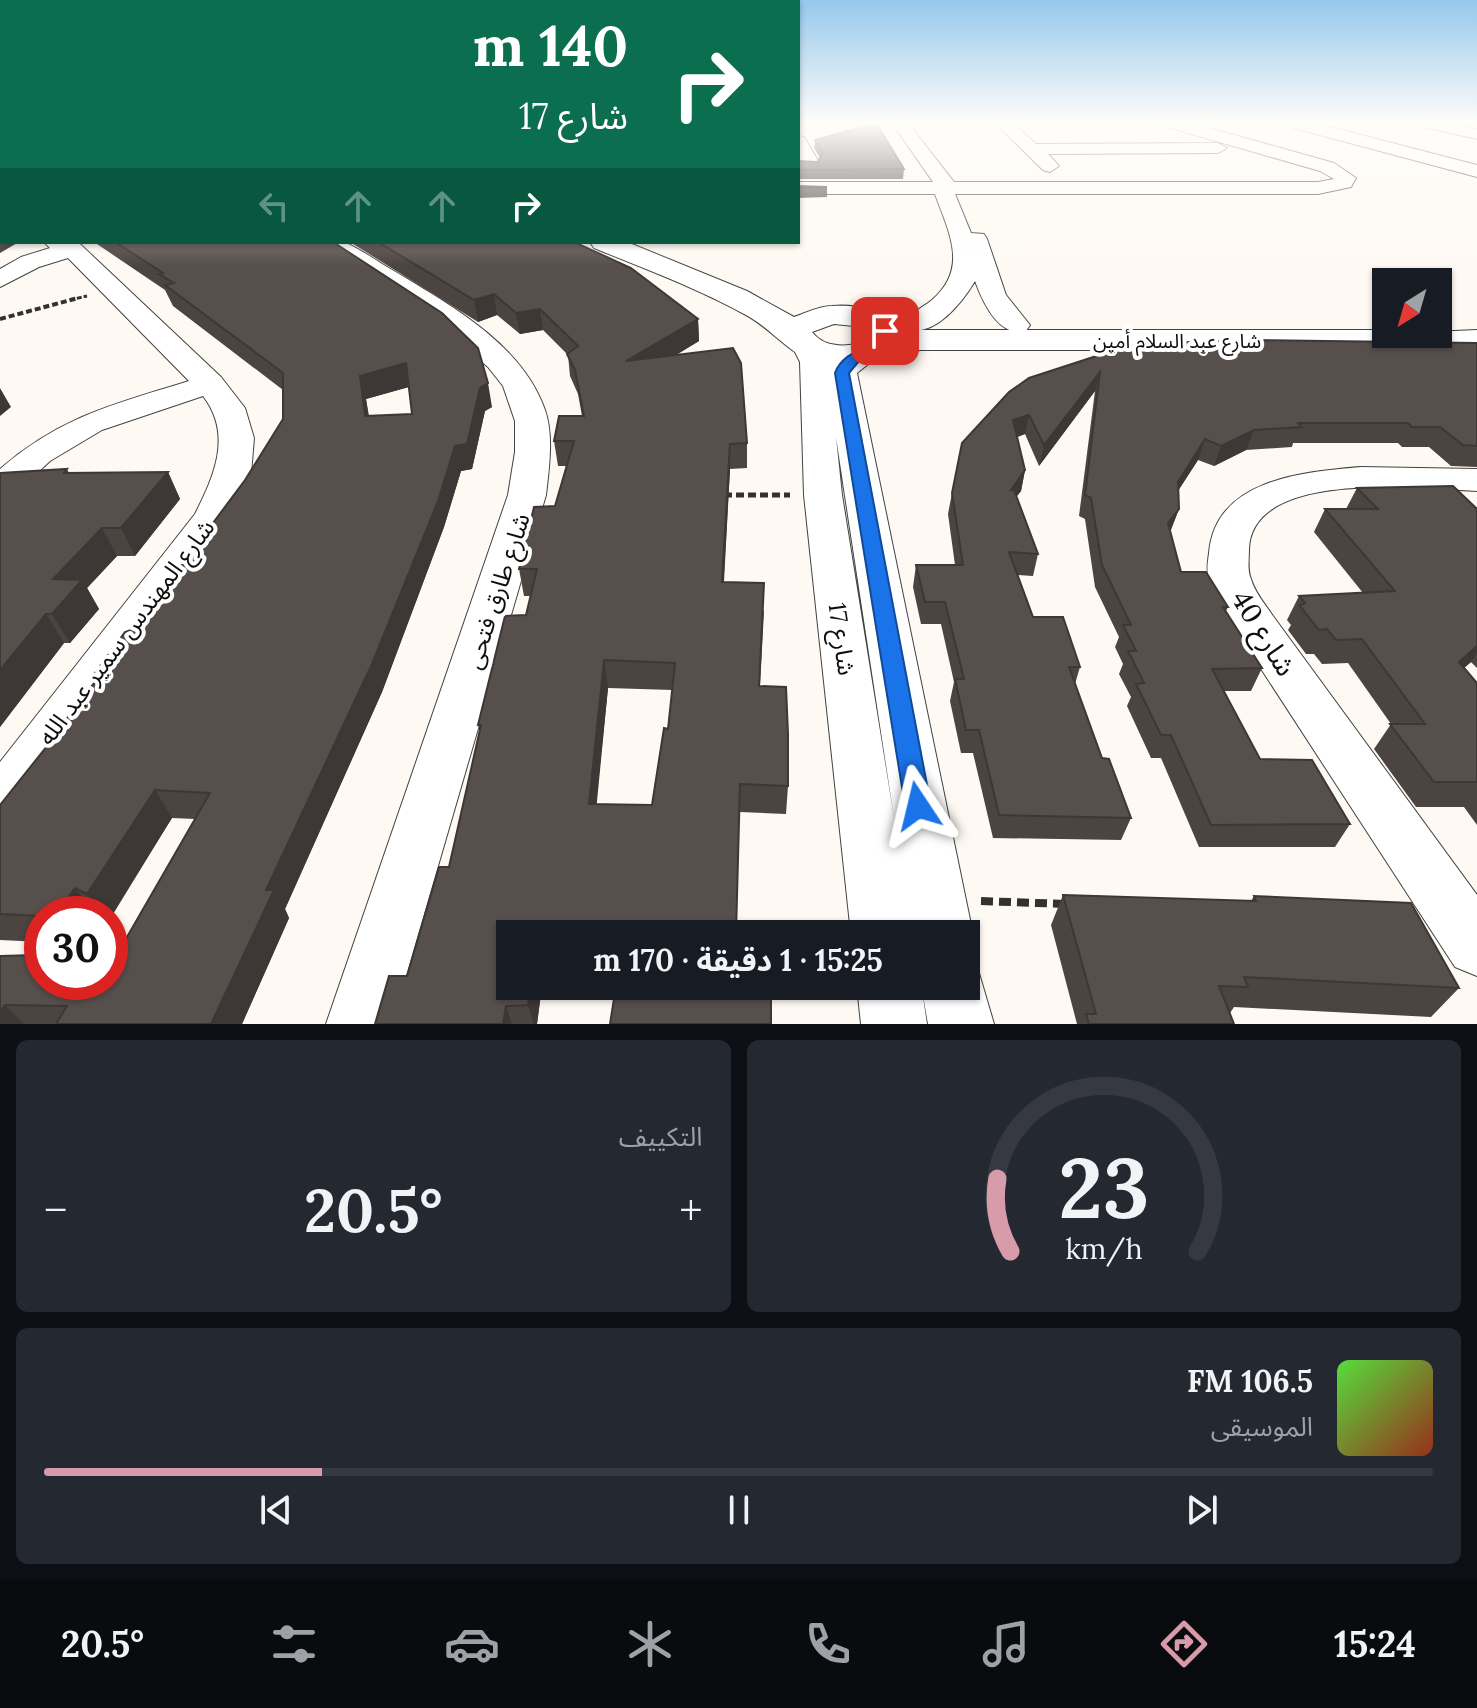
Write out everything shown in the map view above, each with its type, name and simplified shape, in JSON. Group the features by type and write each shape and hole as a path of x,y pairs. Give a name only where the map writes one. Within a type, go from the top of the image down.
{"street":[{"path":"936,171 951,187 988,289 998,306 1016,325"},
{"path":"1055,171 1072,187"},
{"path":"800,188 1318,188 1344,183 1346,178 1334,171"},
{"name":"شارع طارق فتحى","path":"330,244 489,348 514,375 529,408 534,448 527,495 359,1024"},
{"path":"608,244 763,310 789,326 811,333 871,341"},
{"path":"638,244 768,298 811,333"},
{"path":"0,279 64,246"},
{"name":"شارع المهندس سمير عبد الله","path":"0,802 213,517 233,474 237,438 229,408 210,384 115,289 64,246"},
{"path":"916,324 954,296 964,282 973,254"},
{"name":"شارع عبد السلام أمين","path":"871,341 916,324 1372,332"},
{"name":"شارع عبد السلام أمين","path":"871,341 1372,332"},
{"name":"شارع 17","path":"811,333 823,495 880,920"},
{"name":"شارع 17","path":"871,341 845,365 842,373 939,917"},
{"path":"0,488 38,454 90,423 210,384"},
{"name":"شارع 40","path":"1468,488 1351,478 1293,484 1251,503 1228,533 1228,575 1257,627 1477,946"},
{"path":"891,1000 894,1024"},
{"path":"956,1000 961,1024"}],"path":[{"path":"0,319 115,289"},
{"path":"714,495 823,495"},
{"path":"939,917 1077,904"}],"building":[{"path":"118,244 336,244 442,313 478,348 488,383 480,388 467,444 455,446 438,501 372,664 266,890 274,890 211,1024 56,1024 67,1006 5,1005 0,1013 0,956 24,955 24,1000 128,1000 128,935 210,793 155,790 87,894 75,888 69,896 24,896 24,915 0,914 0,805 101,674 94,674 125,632 142,626 187,566 181,566 245,480 283,419 283,373 165,285 174,283","holes":["406,363 412,414 365,416 360,376"]},
{"path":"381,244 578,244 631,268 698,319 626,361 733,348 741,363 747,443 730,444 722,582 764,583 759,686 786,687 788,786 740,784 736,920 496,920 496,1000 529,1000 528,1005 506,1006 503,1024 375,1024 389,976 407,976 439,867 449,867 481,725 478,725 505,616 526,615 537,569 519,569 534,507 555,506 574,441 554,441 559,416 584,416 575,370 567,354 578,346 540,309 516,313 494,294 474,300","holes":["604,660 675,663 668,729 664,728 652,805 589,804"]},
{"path":"1248,340 1372,342 1372,348 1452,348 1452,343 1477,343 1477,446 1463,445 1440,427 1412,427 1408,423 1298,423 1301,427 1254,430 1221,446 1205,439 1178,482 1179,509 1168,523 1181,572 1206,572 1228,607 1223,607 1262,668 1212,669 1260,759 1312,760 1350,824 1211,825 1171,735 1161,735 1136,684 1144,683 1128,651 1136,651 1123,625 1131,625 1102,565 1091,498 1085,495 1100,372 1044,445 1029,415 1013,420 1025,470 1011,490 1014,490 1038,554 1009,552 1033,617 1063,617 1080,667 1069,667 1102,758 1109,759 1131,818 999,815 979,730 966,730 955,679 964,679 945,602 925,602 916,565 963,565 952,493 962,443 1009,392 1029,378 1140,344"},
{"path":"67,469 64,473 168,472 121,528 102,528 53,579 82,580 52,614 46,614 0,670 0,473"},
{"path":"1453,486 1477,509 1477,646 1459,662 1477,683 1477,782 1434,782 1390,724 1425,724 1362,639 1336,640 1327,629 1319,630 1300,606 1305,603 1299,596 1395,591 1325,509 1378,509 1357,488"},
{"path":"1063,895 1256,901 1254,896 1411,903 1459,988 1244,977 1248,987 1219,986 1234,1024 1089,1024 1086,1014 1096,1014"},
{"path":"614,1000 771,1000 771,1024 610,1024"}],"route":[{"path":"885,331 885,344 854,358 845,365 842,373 918,806"}]}
